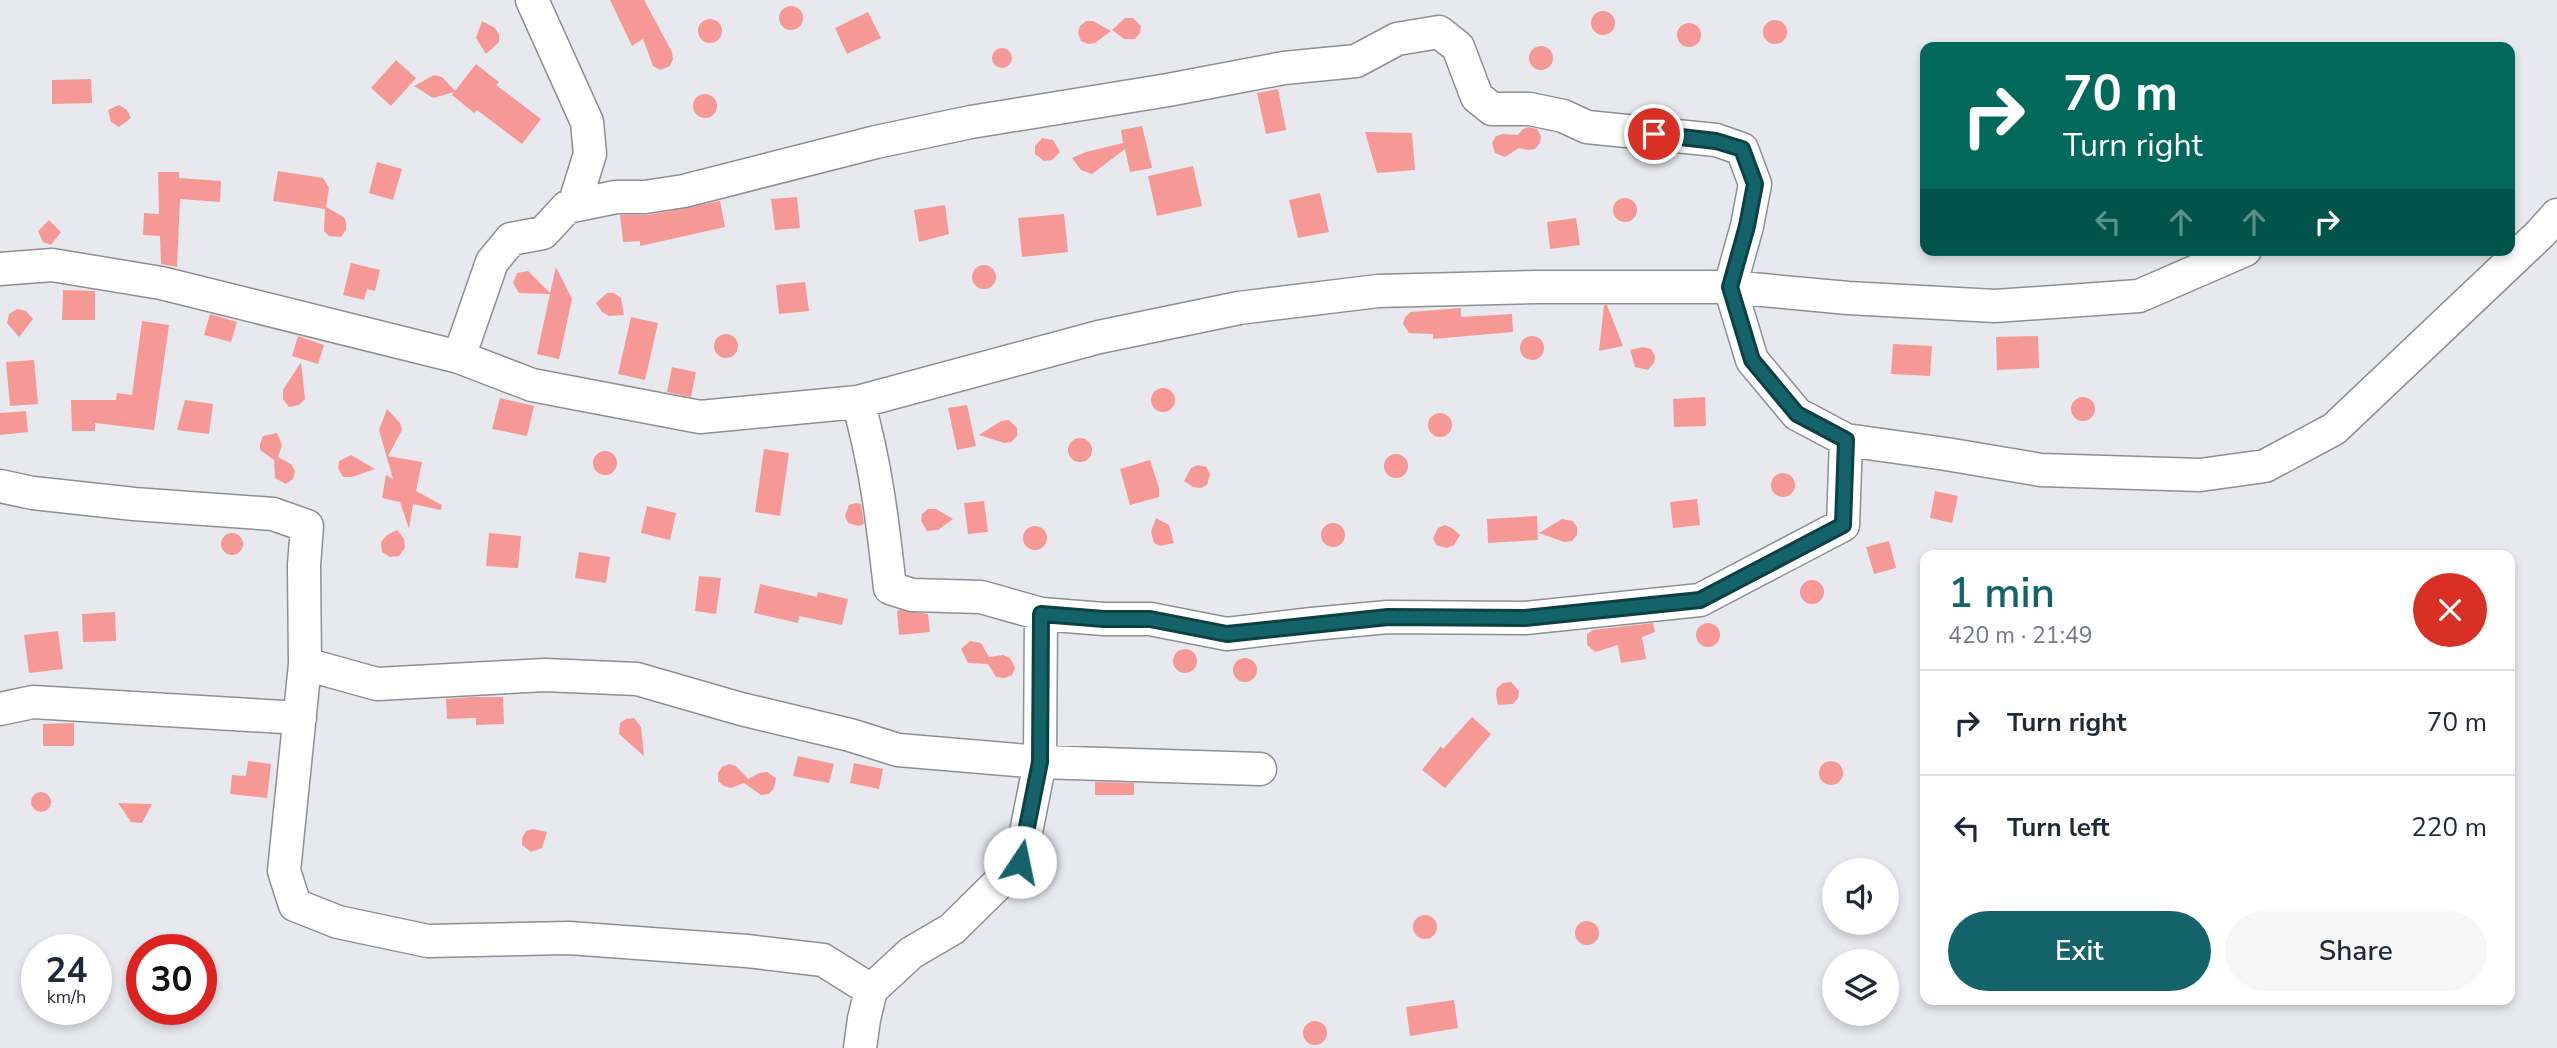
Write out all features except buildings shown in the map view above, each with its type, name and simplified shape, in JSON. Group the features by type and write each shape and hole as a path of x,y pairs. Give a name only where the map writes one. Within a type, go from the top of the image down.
{"street":[{"path":"532,0 587,122 590,153 574,205"},
{"path":"460,357 492,262 510,239 543,233 567,206 616,197 645,197 684,191 876,142 971,122 1284,68 1356,61 1397,39 1439,32 1458,47 1477,97 1492,110 1530,109 1563,116 1587,127 1716,141 1742,149 1755,184 1747,226 1730,287 1752,360 1797,414 1846,440 2041,470 2200,475 2265,466 2334,429 2557,215"},
{"path":"0,269 52,265 161,283 460,357 531,385 700,417 858,402 1099,337 1238,308 1378,291 1538,287 1730,287 1848,298 1995,306 2139,296 2231,256"},
{"path":"858,402 873,455 890,588 912,595 981,597 1041,614 1104,619 1150,619 1227,634 1388,617 1525,618 1700,600 1843,525 1846,440"},
{"path":"0,486 33,493 134,504 273,514 307,526 304,565 305,664 284,871 295,905 338,922 428,941 569,939 747,951 823,960 871,990"},
{"path":"860,1048 871,990 911,953 952,929 1020,862 1040,762 1041,614"},
{"path":"305,664 377,684 545,676 637,678 741,709 850,735 898,750 1040,762 1260,769"},
{"path":"0,709 33,702 300,718"}],"route":[{"path":"1020,862 1040,762 1041,614 1104,619 1150,619 1227,634 1388,617 1525,618 1700,600 1843,525 1846,440 1797,414 1752,360 1730,287 1747,226 1755,184 1742,149 1716,141 1654,134"}]}
